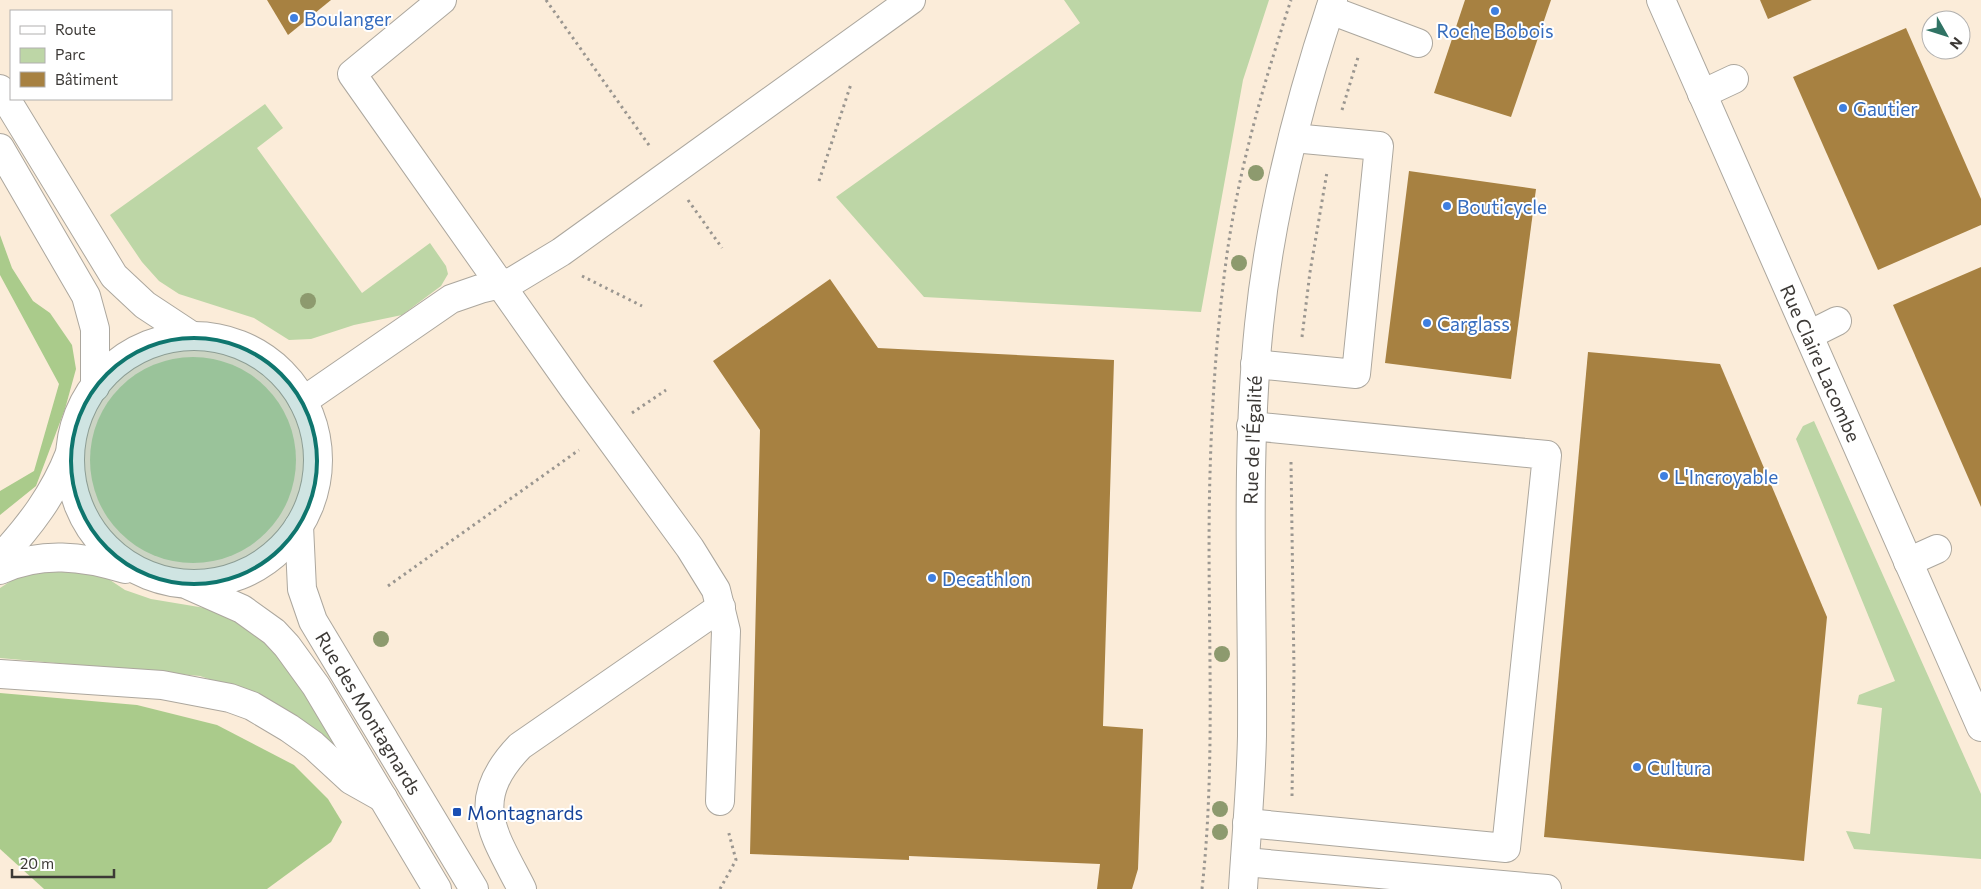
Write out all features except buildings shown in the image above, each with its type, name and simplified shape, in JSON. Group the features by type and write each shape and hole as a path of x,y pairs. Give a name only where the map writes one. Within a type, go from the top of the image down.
{"street":[{"path":"442,0 352,74 704,569 716,590 726,631 720,801"},
{"path":"303,401 451,299 480,289 503,286 524,276 561,252 911,0"},
{"name":"Rue Claire Lacombe","path":"1661,0 1981,727"},
{"path":"1332,5 1418,43"},
{"name":"Rue de l'Égalité","path":"1243,889 1252,736 1249,508 1255,364 1268,257 1292,138 1332,5"},
{"path":"1702,94 1734,79"},
{"path":"0,89 114,276 145,305 192,336"},
{"path":"1255,364 1356,374 1379,146 1292,138"},
{"path":"0,148 86,296 95,328 94,387"},
{"path":"1809,335 1837,321"},
{"path":"0,558 35,519 54,489 70,452 80,411 94,387 114,366 137,350 164,340 192,336 219,339 257,353 278,369 303,401 316,438 318,464 311,502 299,526 273,556 251,571 226,580 187,584 148,576 93,559 62,557 31,560 0,570"},
{"path":"1248,823 1506,848 1546,455 1251,426"},
{"path":"70,452 74,494 93,532 112,554 148,576"},
{"name":"Rue des Montagnards","path":"299,526 302,589 313,621 474,889"},
{"path":"1908,562 1937,549"},
{"name":"Rue des Montagnards","path":"187,584 242,609 274,632 287,646 316,686 437,889"},
{"path":"522,889 490,823 489,801 495,780 506,761 520,746 721,607"},
{"path":"0,674 162,685 230,698 252,706 289,728 313,745 351,780 383,798"},
{"path":"1245,862 1547,889"}],"path":[{"path":"546,0 722,248"},
{"path":"819,180 852,82"},
{"path":"388,586 666,390"},
{"path":"720,801 736,860 720,889"}],"highlighted area":[{"path":"205,337 257,353 296,390 313,425 317,477 305,514 273,556 226,580 173,583 135,570 111,553 93,533 75,494 70,452 87,398 114,366 164,340"}],"shaded area":[{"path":"0,0 1981,0 1981,889 0,889"}],"green space":[{"path":"1064,0 1269,0 1243,80 1201,312 924,297 836,197 1080,23"},
{"path":"265,104 283,128 257,148 362,293 430,243 446,266 448,274 441,286 402,315 354,325 311,339 289,340 254,318 179,294 159,281 142,262 110,215"},
{"path":"0,235 12,268 33,301 50,313 72,345 76,369 65,409 36,486 0,515 0,491 34,471 59,384 0,275"},
{"path":"193,357 213,359 232,365 266,387 288,421 294,440 296,460 294,480 288,499 266,533 232,555 213,561 193,563 173,561 154,555 120,533 98,499 92,480 90,460 92,440 98,421 120,387 154,365 173,359"},
{"path":"1814,421 1981,794 1981,859 1854,849 1846,831 1870,834 1882,708 1857,704 1859,695 1895,681 1796,439 1803,426"},
{"path":"44,567 104,576 125,590 151,599 217,610 240,621 274,647 338,742 333,744 302,721 254,696 200,676 0,658 0,588 25,572"},
{"path":"0,693 137,705 217,725 294,765 328,799 342,822 331,842 267,889 44,889 0,849"}],"place":[{"name":"Roche Bobois","path":"1495,11"},
{"name":"Boulanger","path":"294,18"},
{"name":"Gautier","path":"1843,108"},
{"name":"Bouticycle","path":"1447,206"},
{"name":"Carglass","path":"1427,323"},
{"name":"L'Incroyable","path":"1664,476"},
{"name":"Decathlon","path":"932,578"},
{"name":"Cultura","path":"1637,767"},
{"name":"Montagnards","path":"457,812"}]}
